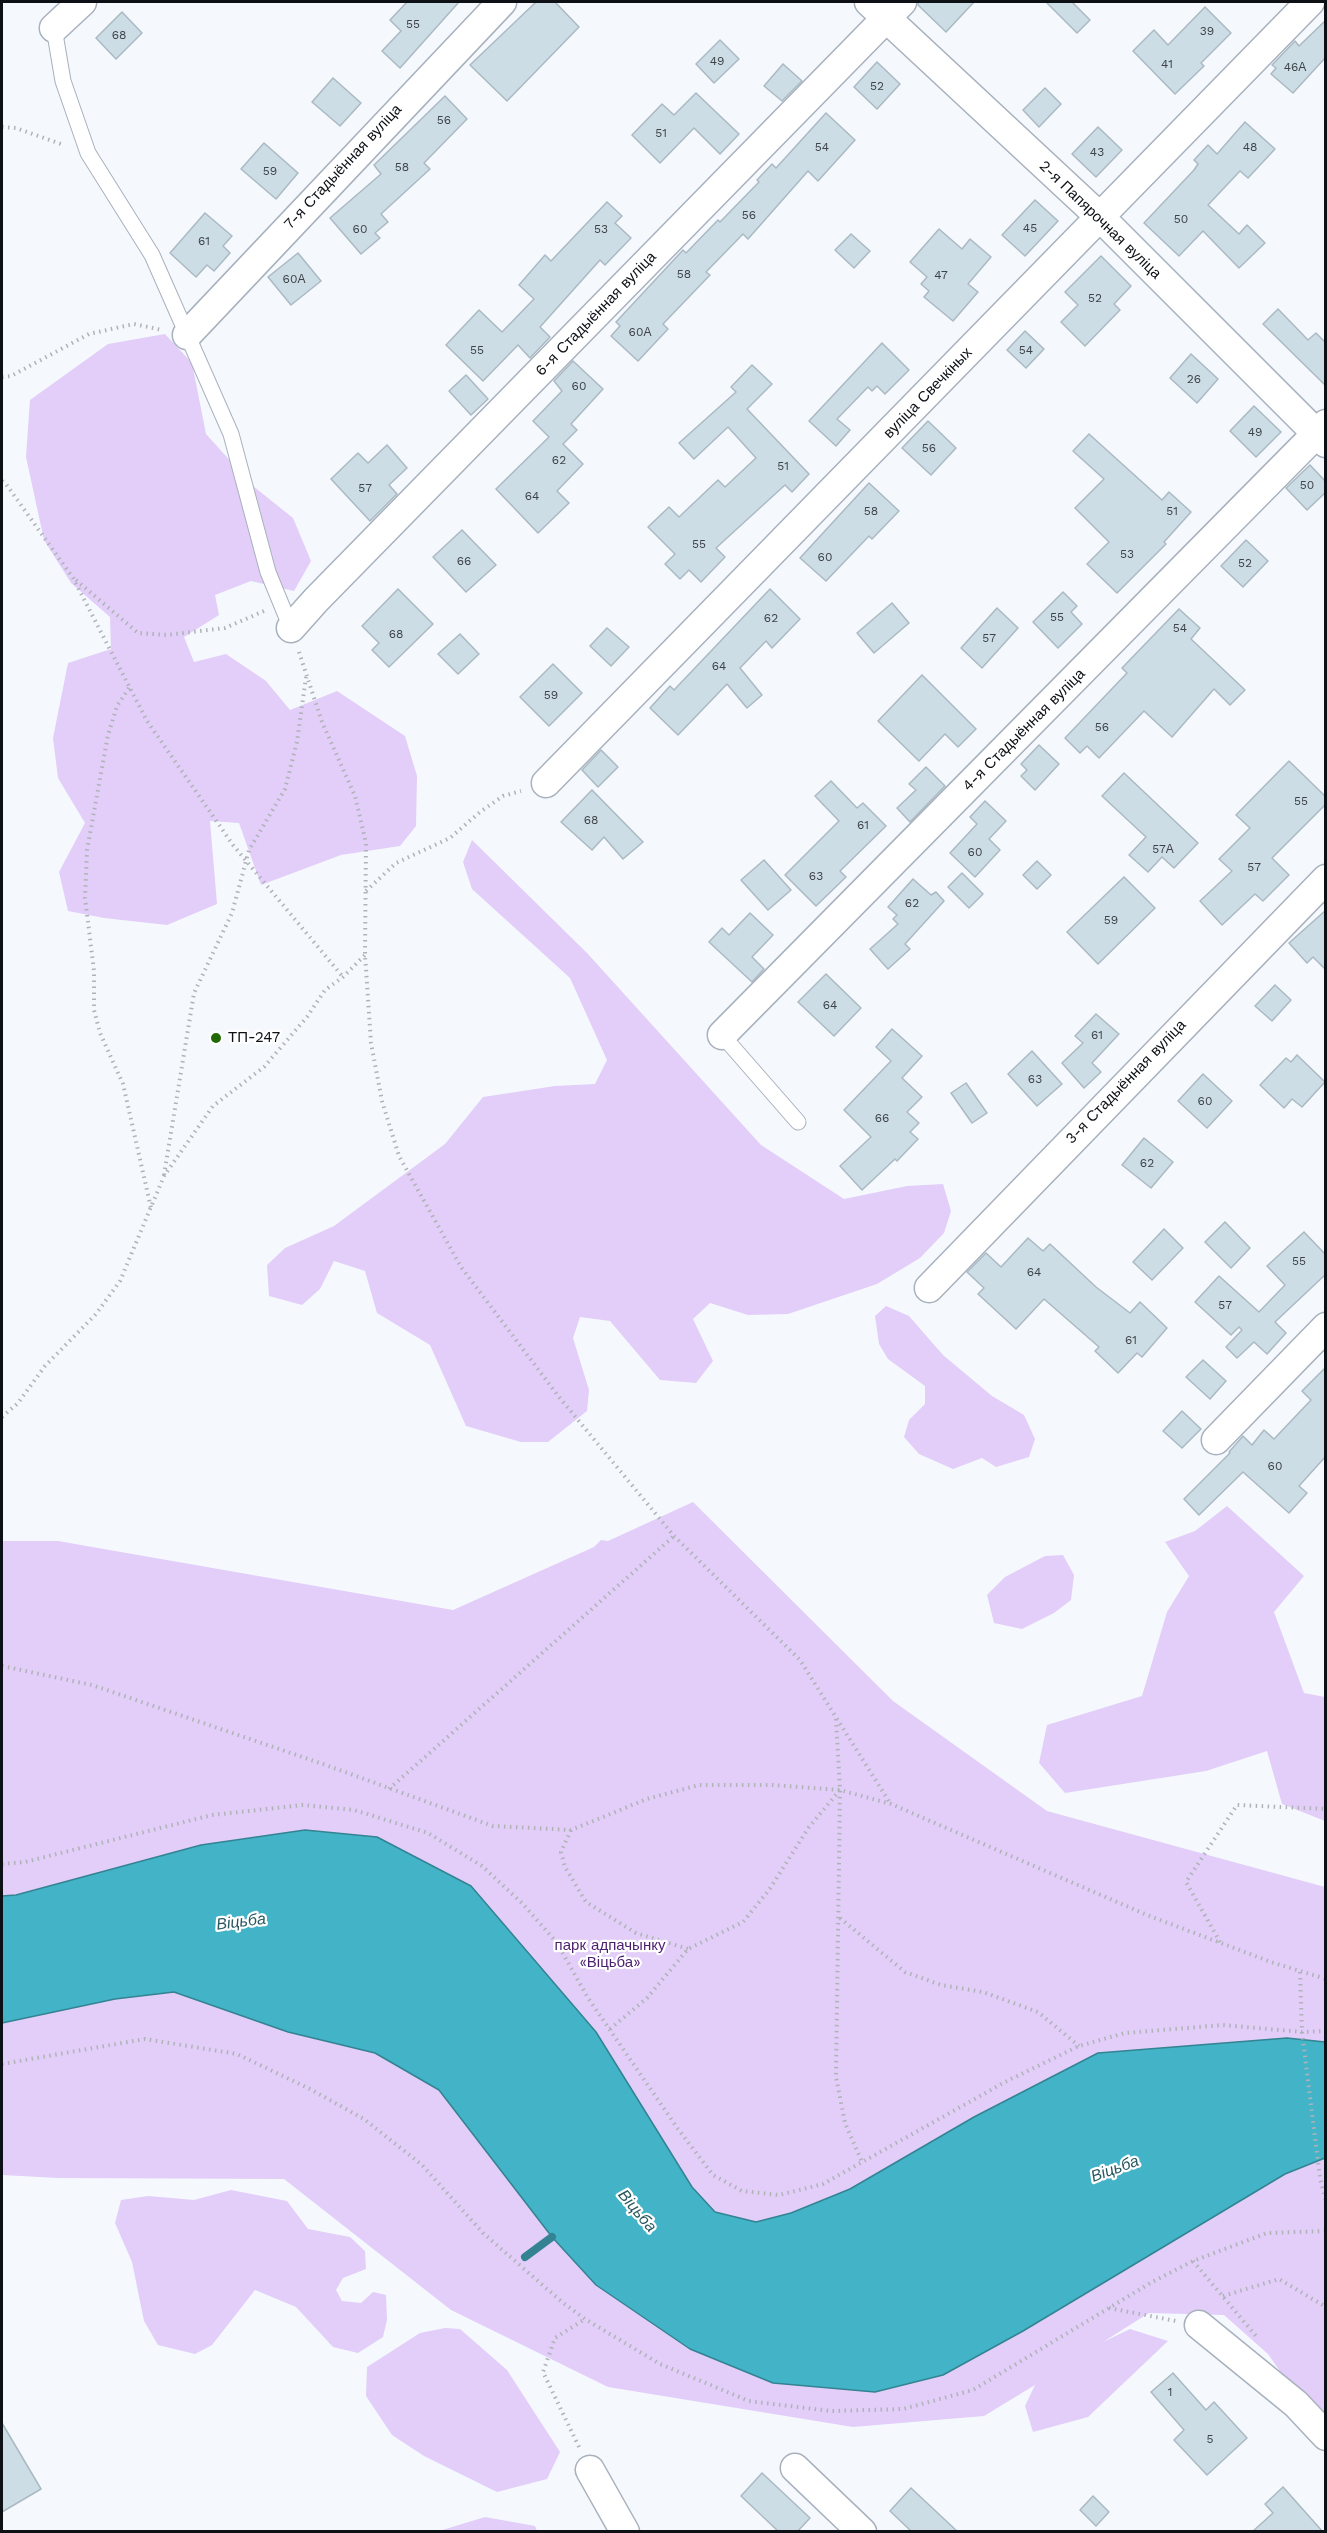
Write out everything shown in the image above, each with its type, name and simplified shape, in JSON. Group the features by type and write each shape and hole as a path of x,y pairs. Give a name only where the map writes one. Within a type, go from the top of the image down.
{"street":[{"path":"54,28 82,2"},
{"name":"7-я Стадыённая вуліца","path":"187,334 502,2"},
{"name":"вуліца Свечкіных","path":"546,783 1310,2"},
{"name":"2-я Папярочная вуліца","path":"886,7 1322,434"},
{"name":"6-я Стадыённая вуліца","path":"286,616 316,600 886,7"},
{"name":"4-я Стадыённая вуліца","path":"722,1035 1322,434"},
{"name":"3-я Стадыённая вуліца","path":"929,1288 1326,879"},
{"path":"1216,1440 1326,1327"},
{"path":"1199,2325 1296,2404 1326,2436"},
{"path":"795,2468 861,2532"},
{"path":"590,2470 625,2532"}],"lane":[{"path":"54,28 63,81 88,153 152,255 231,434 268,572 286,616"},
{"path":"722,1035 798,1122"}],"path":[{"path":"2,127 16,128 88,153"},
{"path":"2,377 11,376 89,334 134,324 187,334"},
{"path":"2,481 73,578 147,721 233,845 343,977"},
{"path":"73,578 138,633 167,635 225,628 286,616 322,722 355,796 366,843 365,954 370,1043 382,1101 399,1156 461,1267 559,1397 674,1536 800,1660 891,1804"},
{"path":"2,1417 18,1403 45,1366 96,1314 120,1281 151,1209 164,1176 194,993 232,913 249,850 285,789 297,742 306,675"},
{"path":"129,688 117,706 108,735 87,850 85,898 94,971 94,1011 100,1033 123,1084 151,1209"},
{"path":"365,892 396,863 450,838 503,796 546,783"},
{"path":"164,1176 213,1106 264,1067 307,1017 325,990 343,977 365,954"},
{"path":"389,1789 674,1536"},
{"path":"2,1666 92,1685 323,1764 493,1826 572,1830 647,1798 699,1785 772,1785 840,1790 891,1804 1147,1915 1300,1972 1326,1979"},
{"path":"836,1717 840,1790 836,2077 845,2122 863,2164"},
{"path":"610,2029 647,1998 688,1949 743,1922 769,1890 809,1827 840,1790"},
{"path":"2,1864 25,1862 212,1815 303,1805 354,1810 428,1833 482,1866 523,1904 557,1942 588,1998 678,2129 713,2175 742,2192 779,2195 823,2184 863,2164 1005,2082 1079,2046 1125,2033 1223,2025 1302,2032 1326,2031"},
{"path":"1220,1943 1186,1882 1237,1805 1326,1809"},
{"path":"572,1830 561,1852 565,1867 586,1902 636,1933 688,1949"},
{"path":"840,1918 906,1972 941,1985 983,1992 1038,2012 1079,2046"},
{"path":"1300,1972 1302,2032 1320,2178 1326,2201"},
{"path":"2,2064 145,2039 237,2054 310,2089 363,2119 422,2165 483,2233 562,2302 585,2319 660,2364 749,2402 830,2411 903,2409 973,2390 1108,2308 1193,2261 1267,2233 1326,2231"},
{"path":"1223,2296 1280,2279 1326,2307"},
{"path":"1108,2308 1199,2325"},
{"path":"585,2319 555,2338 543,2372 590,2470"}],"green space":[{"path":"165,334 192,363 206,434 253,486 293,518 311,561 294,591 251,581 215,595 219,615 184,637 194,662 226,654 266,681 290,710 337,691 405,736 417,776 416,826 400,846 341,855 261,885 239,823 210,821 217,904 167,925 104,918 68,911 59,872 85,823 58,778 53,738 68,663 111,649 110,617 71,583 44,540 26,457 30,400 108,344"},
{"path":"472,840 587,953 761,1145 844,1199 907,1186 943,1184 951,1211 944,1233 920,1258 877,1284 788,1314 748,1315 710,1303 693,1319 713,1361 696,1383 660,1380 610,1321 580,1317 573,1338 589,1390 587,1411 548,1442 521,1442 466,1426 430,1345 377,1313 365,1271 334,1261 320,1289 302,1305 269,1296 267,1265 285,1248 334,1226 445,1144 483,1097 555,1086 595,1084 607,1060 570,978 472,889 463,862"},
{"path":"886,1306 909,1316 943,1355 992,1396 1024,1415 1035,1439 1029,1457 996,1467 982,1458 953,1469 919,1454 904,1437 909,1420 925,1404 925,1386 888,1359 879,1344 875,1316"},
{"name":"парк адпачынку «Віцьба»","path":"693,1502 893,1701 1047,1811 1325,1887 1325,2436 1268,2354 1224,2315 1149,2313 1103,2342 1130,2329 1168,2341 1088,2417 1033,2432 1025,2406 1035,2385 984,2416 853,2427 608,2387 451,2310 284,2179 58,2178 2,2175 2,1541 58,1541 453,1610 594,1547 601,1540 608,1541"},
{"path":"1227,1506 1304,1576 1274,1612 1304,1693 1325,1697 1325,1821 1282,1804 1267,1751 1206,1771 1065,1793 1039,1763 1047,1725 1142,1696 1167,1612 1189,1576 1165,1542 1195,1531"},
{"path":"1063,1555 1074,1575 1071,1600 1054,1613 1022,1629 994,1623 987,1595 1005,1577 1045,1556"},
{"path":"231,2190 287,2201 308,2229 350,2237 365,2251 366,2269 343,2278 336,2290 342,2301 361,2303 373,2292 386,2295 387,2320 383,2337 358,2353 333,2347 296,2307 255,2290 212,2345 195,2354 158,2345 144,2321 132,2262 115,2223 121,2200 148,2196 194,2200"},
{"path":"445,2328 460,2329 507,2370 560,2452 547,2479 497,2492 424,2456 392,2435 366,2396 367,2367 420,2333"},
{"path":"485,2517 535,2526 537,2531 439,2531"}],"water":[{"name":"Віцьба","path":"305,1830 377,1837 471,1886 596,2032 692,2187 715,2212 756,2222 791,2213 850,2189 974,2117 1098,2053 1287,2038 1325,2042 1325,2158 1285,2174 1023,2331 943,2375 875,2392 773,2383 690,2349 596,2285 552,2237 439,2090 375,2053 288,2032 174,1992 115,1999 2,2023 2,1896 16,1895 201,1845"}],"building":[{"path":"407,2 459,2 400,68 382,51 401,31 390,20"},
{"path":"536,2 555,2 579,27 507,101 470,65"},
{"path":"918,2 974,2 946,32 918,5"},
{"path":"1046,2 1072,2 1090,20 1077,33"},
{"path":"1205,7 1231,33 1201,63 1204,66 1175,94 1133,51 1154,30 1168,45"},
{"path":"122,12 142,33 116,59 96,38"},
{"path":"1326,20 1326,57 1293,93 1271,74 1276,68 1272,65 1295,41 1299,46"},
{"path":"720,40 739,59 714,83 696,64"},
{"path":"877,62 900,84 877,109 854,87"},
{"path":"783,64 802,81 782,101 764,86"},
{"path":"333,78 361,103 340,126 312,102"},
{"path":"1045,88 1061,104 1039,127 1023,110"},
{"path":"696,93 739,134 720,154 694,128 660,163 632,135 662,104 674,115"},
{"path":"445,96 467,119 424,163 430,169 381,214 388,222 375,233 380,238 361,254 330,218 381,174 374,165"},
{"path":"826,113 855,140 818,181 808,171 748,239 743,234 706,272 710,275 663,324 668,329 638,361 611,336 620,326 616,322 683,250 686,253 718,220 720,222 759,182 757,180 772,164 776,168"},
{"path":"1245,122 1275,149 1248,178 1240,171 1208,205 1239,234 1247,225 1265,243 1239,268 1203,231 1179,256 1144,223 1194,170 1198,164 1194,160 1208,145 1217,154"},
{"path":"1098,127 1122,150 1096,177 1072,154"},
{"path":"264,143 298,173 276,199 241,169"},
{"path":"1035,200 1058,221 1025,256 1002,235"},
{"path":"607,202 622,216 615,223 631,238 605,265 600,260 540,327 550,337 530,358 518,345 483,381 446,345 479,310 502,332 534,299 519,285 545,255 551,261"},
{"path":"205,213 232,236 223,246 230,253 214,271 207,265 196,277 170,253"},
{"path":"939,229 962,249 970,239 991,257 968,284 978,292 953,321 924,297 929,291 921,284 927,277 910,262"},
{"path":"851,234 870,251 854,268 835,250"},
{"path":"298,253 321,281 291,305 268,277"},
{"path":"1101,256 1131,286 1114,304 1120,310 1085,346 1061,322 1078,305 1065,292"},
{"path":"1278,309 1308,340 1316,333 1326,343 1326,386 1263,324"},
{"path":"1025,331 1044,349 1026,368 1007,350"},
{"path":"882,343 909,370 885,394 877,386 872,391 868,387 837,419 850,430 836,446 809,421"},
{"path":"1191,354 1218,379 1197,403 1170,378"},
{"path":"573,361 603,389 571,424 577,430 563,444 583,464 557,491 569,503 538,533 496,489 549,437 533,421 562,391 554,381"},
{"path":"752,365 772,384 747,409 809,474 792,492 785,485 716,548 725,557 701,582 689,570 680,579 665,564 675,554 648,527 669,507 679,517 718,480 725,487 756,458 728,427 694,459 679,443 736,392 731,387"},
{"path":"466,375 488,399 471,415 449,391"},
{"path":"1254,406 1281,432 1256,457 1230,431"},
{"path":"928,421 956,448 931,475 902,448"},
{"path":"1089,434 1162,500 1169,492 1191,512 1164,542 1166,544 1117,593 1087,564 1109,542 1075,508 1104,479 1073,451"},
{"path":"387,445 407,468 389,485 397,494 370,521 331,479 358,453 368,463"},
{"path":"1310,465 1326,482 1326,492 1307,510 1286,488"},
{"path":"869,483 899,511 872,539 869,536 826,581 800,558"},
{"path":"462,530 496,565 466,592 433,557"},
{"path":"1246,540 1268,561 1243,587 1221,566"},
{"path":"398,589 433,624 389,667 372,650 379,643 362,626"},
{"path":"770,589 800,619 772,648 766,641 740,668 762,695 747,708 727,684 678,735 650,708 670,686 674,690"},
{"path":"1063,592 1077,606 1071,612 1082,624 1058,648 1033,622"},
{"path":"892,603 909,623 874,653 857,633"},
{"path":"997,608 1018,628 982,668 961,648"},
{"path":"1179,609 1200,628 1191,639 1245,690 1230,705 1214,689 1172,737 1144,711 1099,758 1087,746 1080,753 1065,738 1127,673 1122,668"},
{"path":"607,628 629,647 611,666 590,646"},
{"path":"460,634 479,654 458,674 438,654"},
{"path":"553,664 582,693 549,726 520,697"},
{"path":"922,675 976,729 958,747 945,734 919,761 878,721"},
{"path":"1039,745 1059,764 1035,790 1021,776 1027,770 1021,764"},
{"path":"601,750 618,767 598,787 582,770"},
{"path":"1289,761 1326,797 1326,804 1272,858 1289,875 1263,901 1255,894 1222,925 1200,901 1232,871 1219,859 1250,828 1236,815"},
{"path":"926,767 945,786 910,822 897,808 916,790 909,784"},
{"path":"1124,773 1198,843 1174,868 1162,857 1148,872 1129,855 1146,837 1102,796"},
{"path":"831,781 857,808 863,803 886,826 840,871 846,877 816,906 785,875 839,821 815,796"},
{"path":"592,790 643,842 623,859 604,837 592,850 561,822"},
{"path":"985,801 1006,821 989,839 1000,850 975,877 950,853 977,824 970,817"},
{"path":"764,860 791,890 768,910 741,880"},
{"path":"1037,861 1051,875 1037,889 1023,875"},
{"path":"962,873 983,894 969,908 948,887"},
{"path":"1124,877 1155,908 1098,964 1067,932"},
{"path":"913,879 931,895 936,892 944,901 905,944 910,949 888,969 870,949 898,924 893,919 897,915 888,907"},
{"path":"1326,910 1326,970 1313,957 1307,963 1289,943"},
{"path":"750,913 773,935 752,957 764,969 752,982 709,942 722,928 729,935"},
{"path":"826,974 861,1008 834,1036 798,1002"},
{"path":"1275,985 1291,1000 1272,1021 1255,1006"},
{"path":"1096,1014 1119,1034 1092,1063 1101,1072 1084,1088 1062,1063 1083,1043 1075,1036"},
{"path":"892,1029 922,1056 902,1078 922,1097 907,1112 919,1123 910,1132 918,1139 897,1161 895,1159 862,1190 840,1166 871,1137 844,1110 891,1061 876,1047"},
{"path":"1032,1051 1062,1084 1037,1106 1008,1074"},
{"path":"1297,1055 1325,1082 1302,1107 1292,1099 1284,1108 1260,1085 1286,1058 1291,1062"},
{"path":"1203,1074 1232,1101 1207,1128 1178,1101"},
{"path":"966,1083 987,1113 972,1123 951,1093"},
{"path":"1144,1138 1173,1162 1151,1188 1122,1165"},
{"path":"1225,1222 1250,1248 1231,1268 1205,1242"},
{"path":"1164,1229 1183,1248 1152,1280 1133,1262"},
{"path":"1304,1232 1326,1255 1326,1274 1275,1322 1286,1333 1267,1354 1254,1342 1237,1358 1226,1347 1242,1330 1239,1327 1231,1335 1195,1302 1219,1276 1259,1312 1285,1285 1267,1266"},
{"path":"1028,1238 1043,1251 1050,1244 1096,1287 1130,1313 1140,1302 1167,1328 1142,1357 1137,1353 1118,1373 1095,1351 1099,1347 1044,1299 1016,1329 978,1294 984,1288 967,1272 986,1253 1001,1267"},
{"path":"1203,1360 1226,1381 1210,1399 1186,1377"},
{"path":"1326,1367 1326,1456 1299,1486 1307,1493 1289,1513 1243,1472 1199,1515 1184,1499 1230,1453 1243,1436 1252,1445 1264,1430 1274,1439 1311,1400 1302,1391"},
{"path":"1182,1411 1201,1429 1182,1448 1163,1431"},
{"path":"1173,2373 1206,2410 1214,2402 1247,2438 1207,2475 1174,2440 1184,2430 1151,2392"},
{"path":"2,2423 41,2489 2,2512"},
{"path":"762,2473 810,2518 797,2532 779,2532 741,2496"},
{"path":"1283,2487 1323,2532 1252,2532 1273,2513 1265,2504"},
{"path":"911,2488 958,2532 912,2532 890,2511"},
{"path":"1093,2496 1109,2512 1096,2526 1080,2510"}],"waterway":[{"path":"525,2257 552,2237"}],"place":[{"name":"ТП-247","path":"216,1038"}]}
